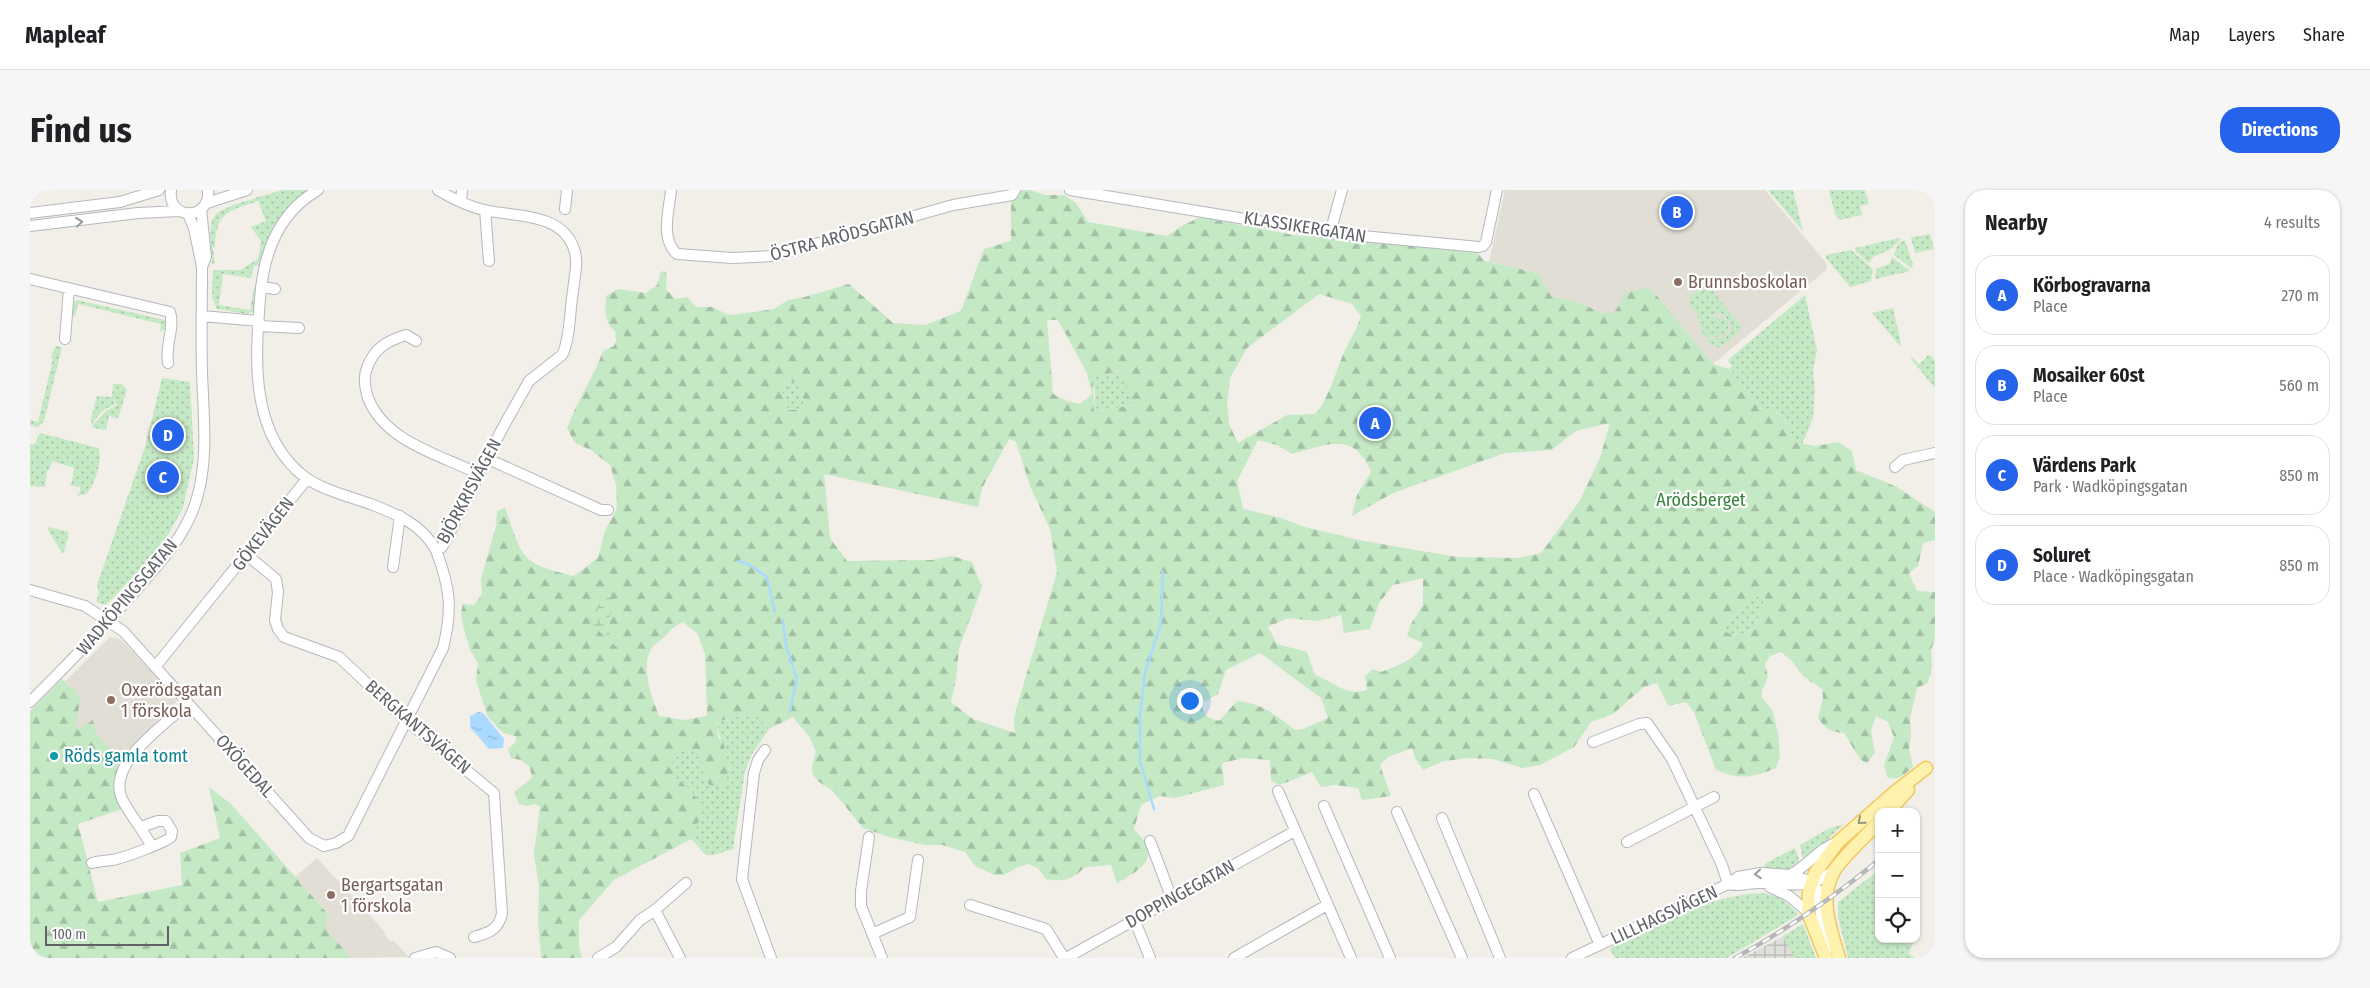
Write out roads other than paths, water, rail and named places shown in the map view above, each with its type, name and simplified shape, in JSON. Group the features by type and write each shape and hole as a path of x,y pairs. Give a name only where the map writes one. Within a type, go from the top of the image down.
{"main road":[{"path":"1877,808 1926,768 1891,808"},
{"path":"1826,958 1808,912 1811,884 1820,866 1838,842 1875,810"},
{"name":"LILLHAGSVÄGEN","path":"1838,958 1829,924 1826,900 1834,872 1875,826"}],"street":[{"path":"30,213 63,211 120,202 159,190"},
{"name":"WADKÖPINGSGATAN","path":"30,702 35,690 108,621 168,553 187,522 197,498 203,455 202,268 194,228 183,212 172,202 171,190"},
{"name":"WADKÖPINGSGATAN","path":"202,268 206,258 204,206 208,190"},
{"path":"30,226 138,213 183,212 247,190"},
{"path":"318,190 297,206 282,223 269,249 261,287 256,378 264,413 272,435 283,453 308,479 400,516 417,526 436,550"},
{"name":"BJÖRKRISVÄGEN","path":"320,845 330,845 348,836 440,656 447,634 450,602 436,550 445,543 502,429 529,381 558,359 564,352 576,267 574,247 566,234 557,226 524,216 484,210 461,202 438,190"},
{"path":"461,202 462,190"},
{"path":"565,209 567,190"},
{"name":"ÖSTRA ARÖDSGATAN","path":"671,190 667,238 670,248 677,254 733,258 773,256 953,206 1013,193"},
{"name":"KLASSIKERGATAN","path":"1074,190 1330,233 1483,246 1497,190"},
{"path":"1330,233 1342,190"},
{"path":"484,210 489,261"},
{"path":"30,279 170,312 173,321 166,351 168,363"},
{"path":"261,287 275,289"},
{"path":"66,339 69,288"},
{"path":"202,316 299,328"},
{"path":"416,340 406,335 384,343 376,351 365,372 366,390 370,401 379,417 399,436 479,474"},
{"path":"1895,467 1903,460 1935,453"},
{"path":"488,459 601,510 608,510"},
{"name":"GÖKEVÄGEN","path":"155,666 308,479"},
{"path":"393,567 400,516"},
{"name":"BERGKANTSVÄGEN","path":"247,555 276,579 278,592 275,620 280,634 288,640 336,654 406,720 491,789 496,798 502,913 498,926 486,934 474,938"},
{"name":"OXÖGEDAL","path":"30,590 73,602 123,631 310,838 320,845"},
{"path":"151,846 122,799 119,787 121,773 128,760 188,703"},
{"path":"1593,742 1639,724 1647,723 1667,751 1695,808 1728,884"},
{"path":"765,750 758,760 754,773 742,879 771,958"},
{"path":"1278,791 1351,958"},
{"path":"1534,794 1600,945"},
{"path":"1627,842 1714,797"},
{"path":"1324,806 1390,958"},
{"path":"1397,812 1462,958"},
{"path":"1442,818 1500,958"},
{"path":"92,862 111,860 169,840 172,831 169,824 163,820 141,827"},
{"name":"DOPPINGEGATAN","path":"1065,958 1295,831"},
{"path":"869,837 861,896 862,906 882,958"},
{"path":"1150,841 1172,899"},
{"path":"1790,875 1808,864 1828,845 1838,842"},
{"path":"872,934 910,917 918,860"},
{"name":"LILLHAGSVÄGEN","path":"1728,884 1738,886 1759,883 1800,886 1811,884 1834,872"},
{"name":"LILLHAGSVÄGEN","path":"1572,958 1728,884 1738,877 1752,874 1790,875 1801,877 1811,884"},
{"path":"598,958 608,954 640,920 655,910 686,883"},
{"name":"LILLHAGSVÄGEN","path":"1759,883 1789,896 1808,912"},
{"path":"1811,884 1818,893 1823,926 1838,958"},
{"path":"970,905 1046,929 1065,958"},
{"path":"1234,958 1328,905"},
{"path":"655,910 680,958"},
{"path":"1134,920 1150,958"},
{"path":"415,958 436,952 450,958"}],"water":[{"path":"478,712 483,713 504,739 503,748 489,749 470,727 470,716"}],"waterway":[{"path":"739,561 750,565 767,577 775,612"},
{"path":"1154,809 1140,762 1140,716 1145,673 1161,623 1163,572"},
{"path":"783,620 786,646 797,679 790,711"}],"railway":[{"path":"1735,958 1809,912 1875,863"}],"place":[{"name":"Mosaiker 60st","path":"1677,212"},
{"name":"Brunnsboskolan","path":"1678,282"},
{"name":"Körbogravarna","path":"1375,423"},
{"name":"Soluret","path":"168,435"},
{"name":"Värdens Park","path":"163,477"},
{"name":"Oxerödsgatan 1 förskola","path":"111,700"},
{"name":"Röds gamla tomt","path":"54,756"},
{"name":"Bergartsgatan 1 förskola","path":"331,895"}],"park label":[{"name":"Arödsberget","path":"1701,500"}]}
